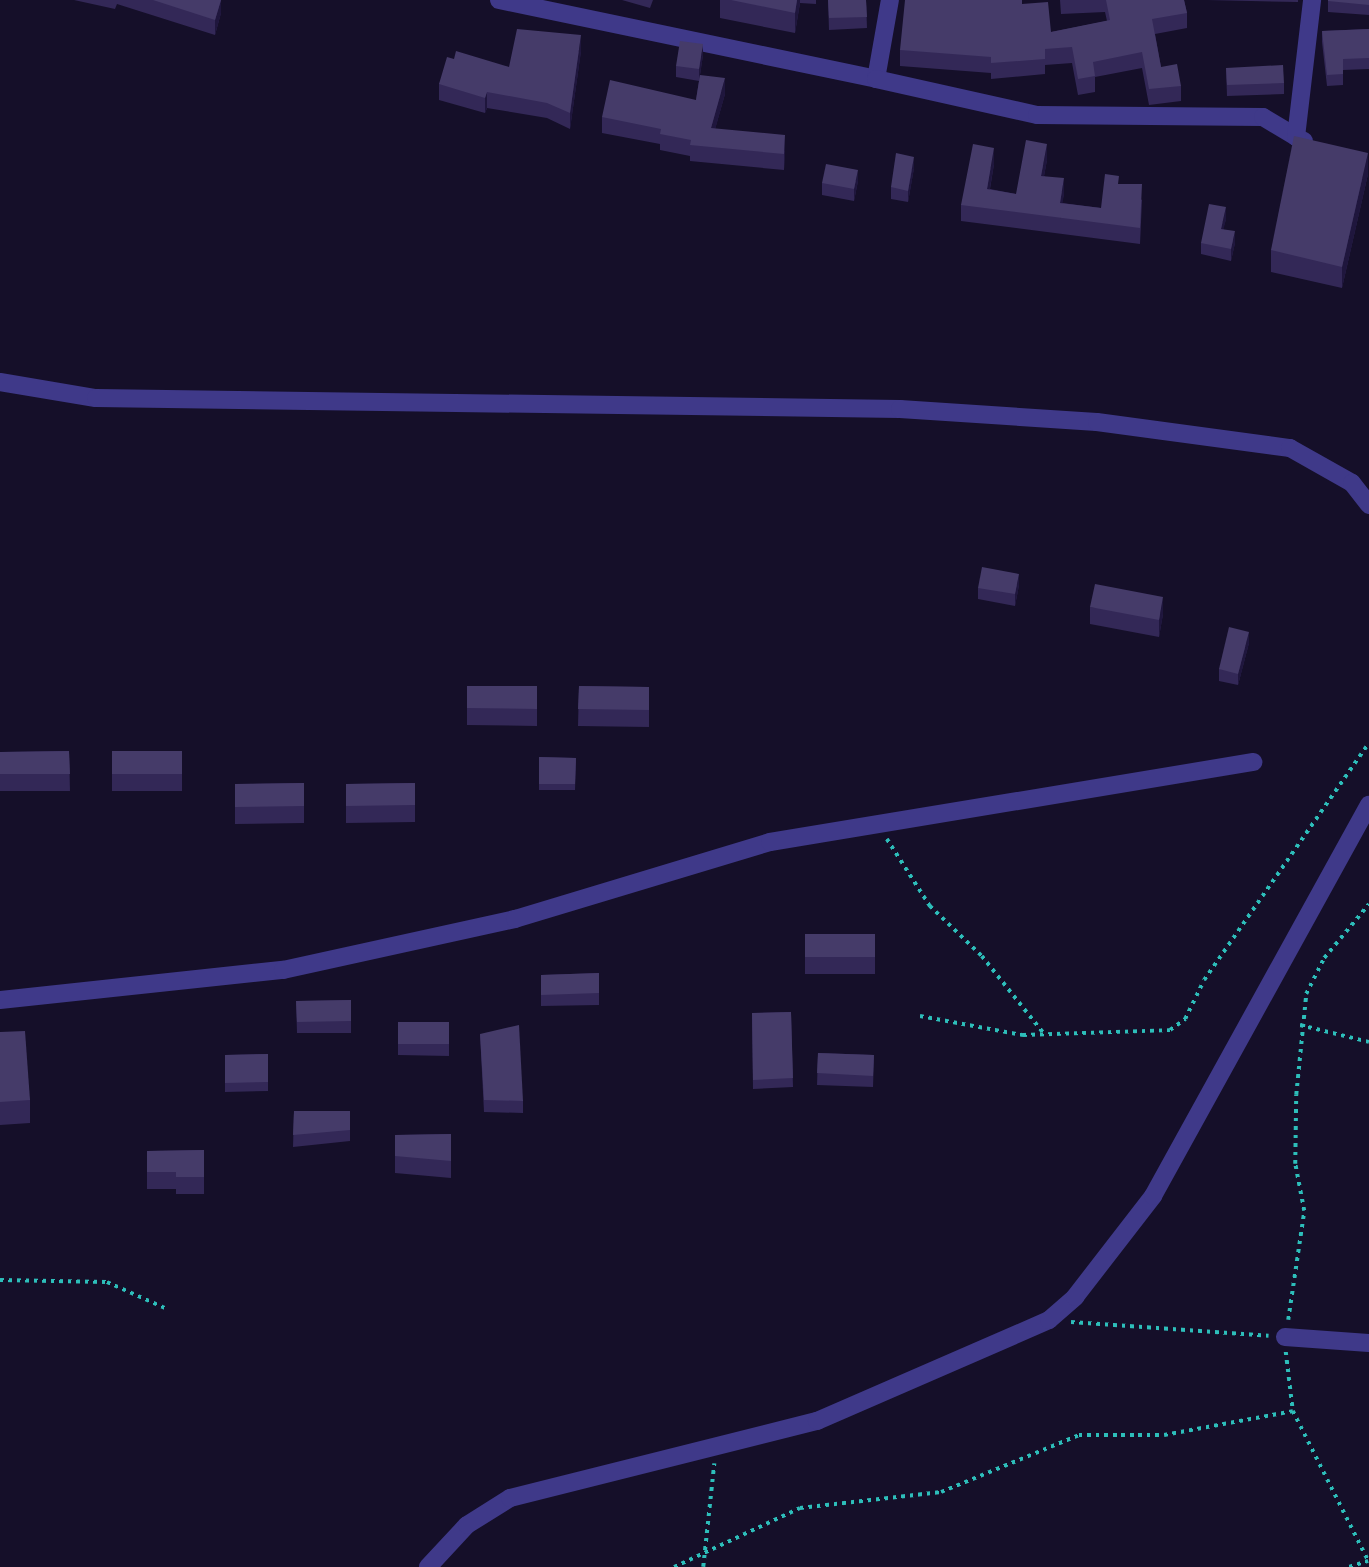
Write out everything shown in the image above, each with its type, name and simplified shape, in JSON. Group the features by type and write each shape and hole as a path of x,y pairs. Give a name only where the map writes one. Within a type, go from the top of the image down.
{"street":[{"path":"499,0 1037,115 1263,117 1296,137 1320,147"},
{"path":"876,79 890,0"},
{"path":"1296,137 1312,0"},
{"path":"0,382 96,398 900,409 1097,422 1290,448 1352,483 1369,505"},
{"path":"0,1000 283,970 515,919 770,842 876,822 1253,762"},
{"path":"429,1567 467,1525 510,1498 817,1420 1049,1320 1075,1297 1153,1196 1369,805"},
{"path":"1285,1337 1369,1343"}],"path":[{"path":"920,1016 977,1032 1045,1035 1154,1035 1185,1019 1204,980 1369,743"},
{"path":"876,822 930,906 982,956 1045,1035"},
{"path":"1349,1567 1368,1562 1293,1411 1285,1337 1304,1211 1295,1164 1300,1025 1312,976 1369,904"},
{"path":"1300,1025 1369,1042"},
{"path":"0,1280 107,1282 167,1309"},
{"path":"1049,1320 1285,1337"},
{"path":"674,1567 701,1549 800,1508 941,1492 1079,1435 1164,1435 1293,1411"},
{"path":"703,1567 701,1549 714,1447"}],"building":[{"path":"153,0 221,0 215,20"},
{"path":"731,0 797,0 795,13"},
{"path":"828,0 866,0 867,17 829,18"},
{"path":"905,0 1022,0 1022,4 1048,2 1051,32 1110,20 1106,0 1184,0 1187,13 1152,19 1161,67 1177,64 1181,86 1149,89 1142,52 1093,62 1095,76 1078,79 1072,47 1045,49 1045,59 991,63 991,57 900,50"},
{"path":"1369,0 1369,5 1328,1"},
{"path":"517,29 581,35 570,113 547,103 487,92 485,98 439,84 447,57 454,59 456,51 509,67"},
{"path":"1369,29 1369,58 1343,59 1343,74 1327,75 1322,31"},
{"path":"680,41 703,44 699,69 676,66"},
{"path":"1283,65 1284,83 1227,85 1226,68"},
{"path":"700,75 725,78 711,128 785,135 784,154 690,145 691,140 660,134 661,129 602,117 610,80 696,100"},
{"path":"1294,136 1368,153 1342,267 1271,250"},
{"path":"1026,140 1047,144 1041,176 1064,178 1060,203 1101,208 1105,174 1119,176 1118,184 1142,184 1140,228 961,205 973,144 994,148 987,189 1016,194"},
{"path":"896,153 914,157 908,191 891,187"},
{"path":"826,164 858,170 854,189 822,183"},
{"path":"1209,204 1226,207 1221,229 1235,231 1231,249 1201,243"},
{"path":"982,567 1019,574 1015,594 978,588"},
{"path":"1095,584 1163,597 1159,620 1090,607"},
{"path":"1229,627 1249,632 1238,674 1219,669"},
{"path":"467,686 537,686 537,709 467,708"},
{"path":"579,686 649,687 649,710 578,709"},
{"path":"69,751 70,774 0,774 0,752"},
{"path":"112,751 182,751 182,774 112,774"},
{"path":"539,757 576,758 575,784 539,784"},
{"path":"304,783 304,806 235,807 235,784"},
{"path":"415,783 415,805 346,806 346,784"},
{"path":"805,934 875,934 875,957 805,957"},
{"path":"599,973 599,993 541,995 541,975"},
{"path":"351,1000 351,1021 297,1022 296,1001"},
{"path":"791,1012 793,1078 753,1080 752,1013"},
{"path":"398,1022 449,1022 449,1044 398,1044"},
{"path":"519,1025 523,1101 484,1100 480,1034"},
{"path":"25,1031 30,1100 0,1102 0,1032"},
{"path":"818,1053 874,1055 873,1076 817,1073"},
{"path":"268,1054 268,1082 225,1083 225,1055"},
{"path":"294,1111 350,1111 350,1130 293,1135"},
{"path":"451,1134 451,1161 395,1156 395,1135"},
{"path":"204,1150 204,1177 176,1177 176,1172 147,1172 147,1151"}]}
